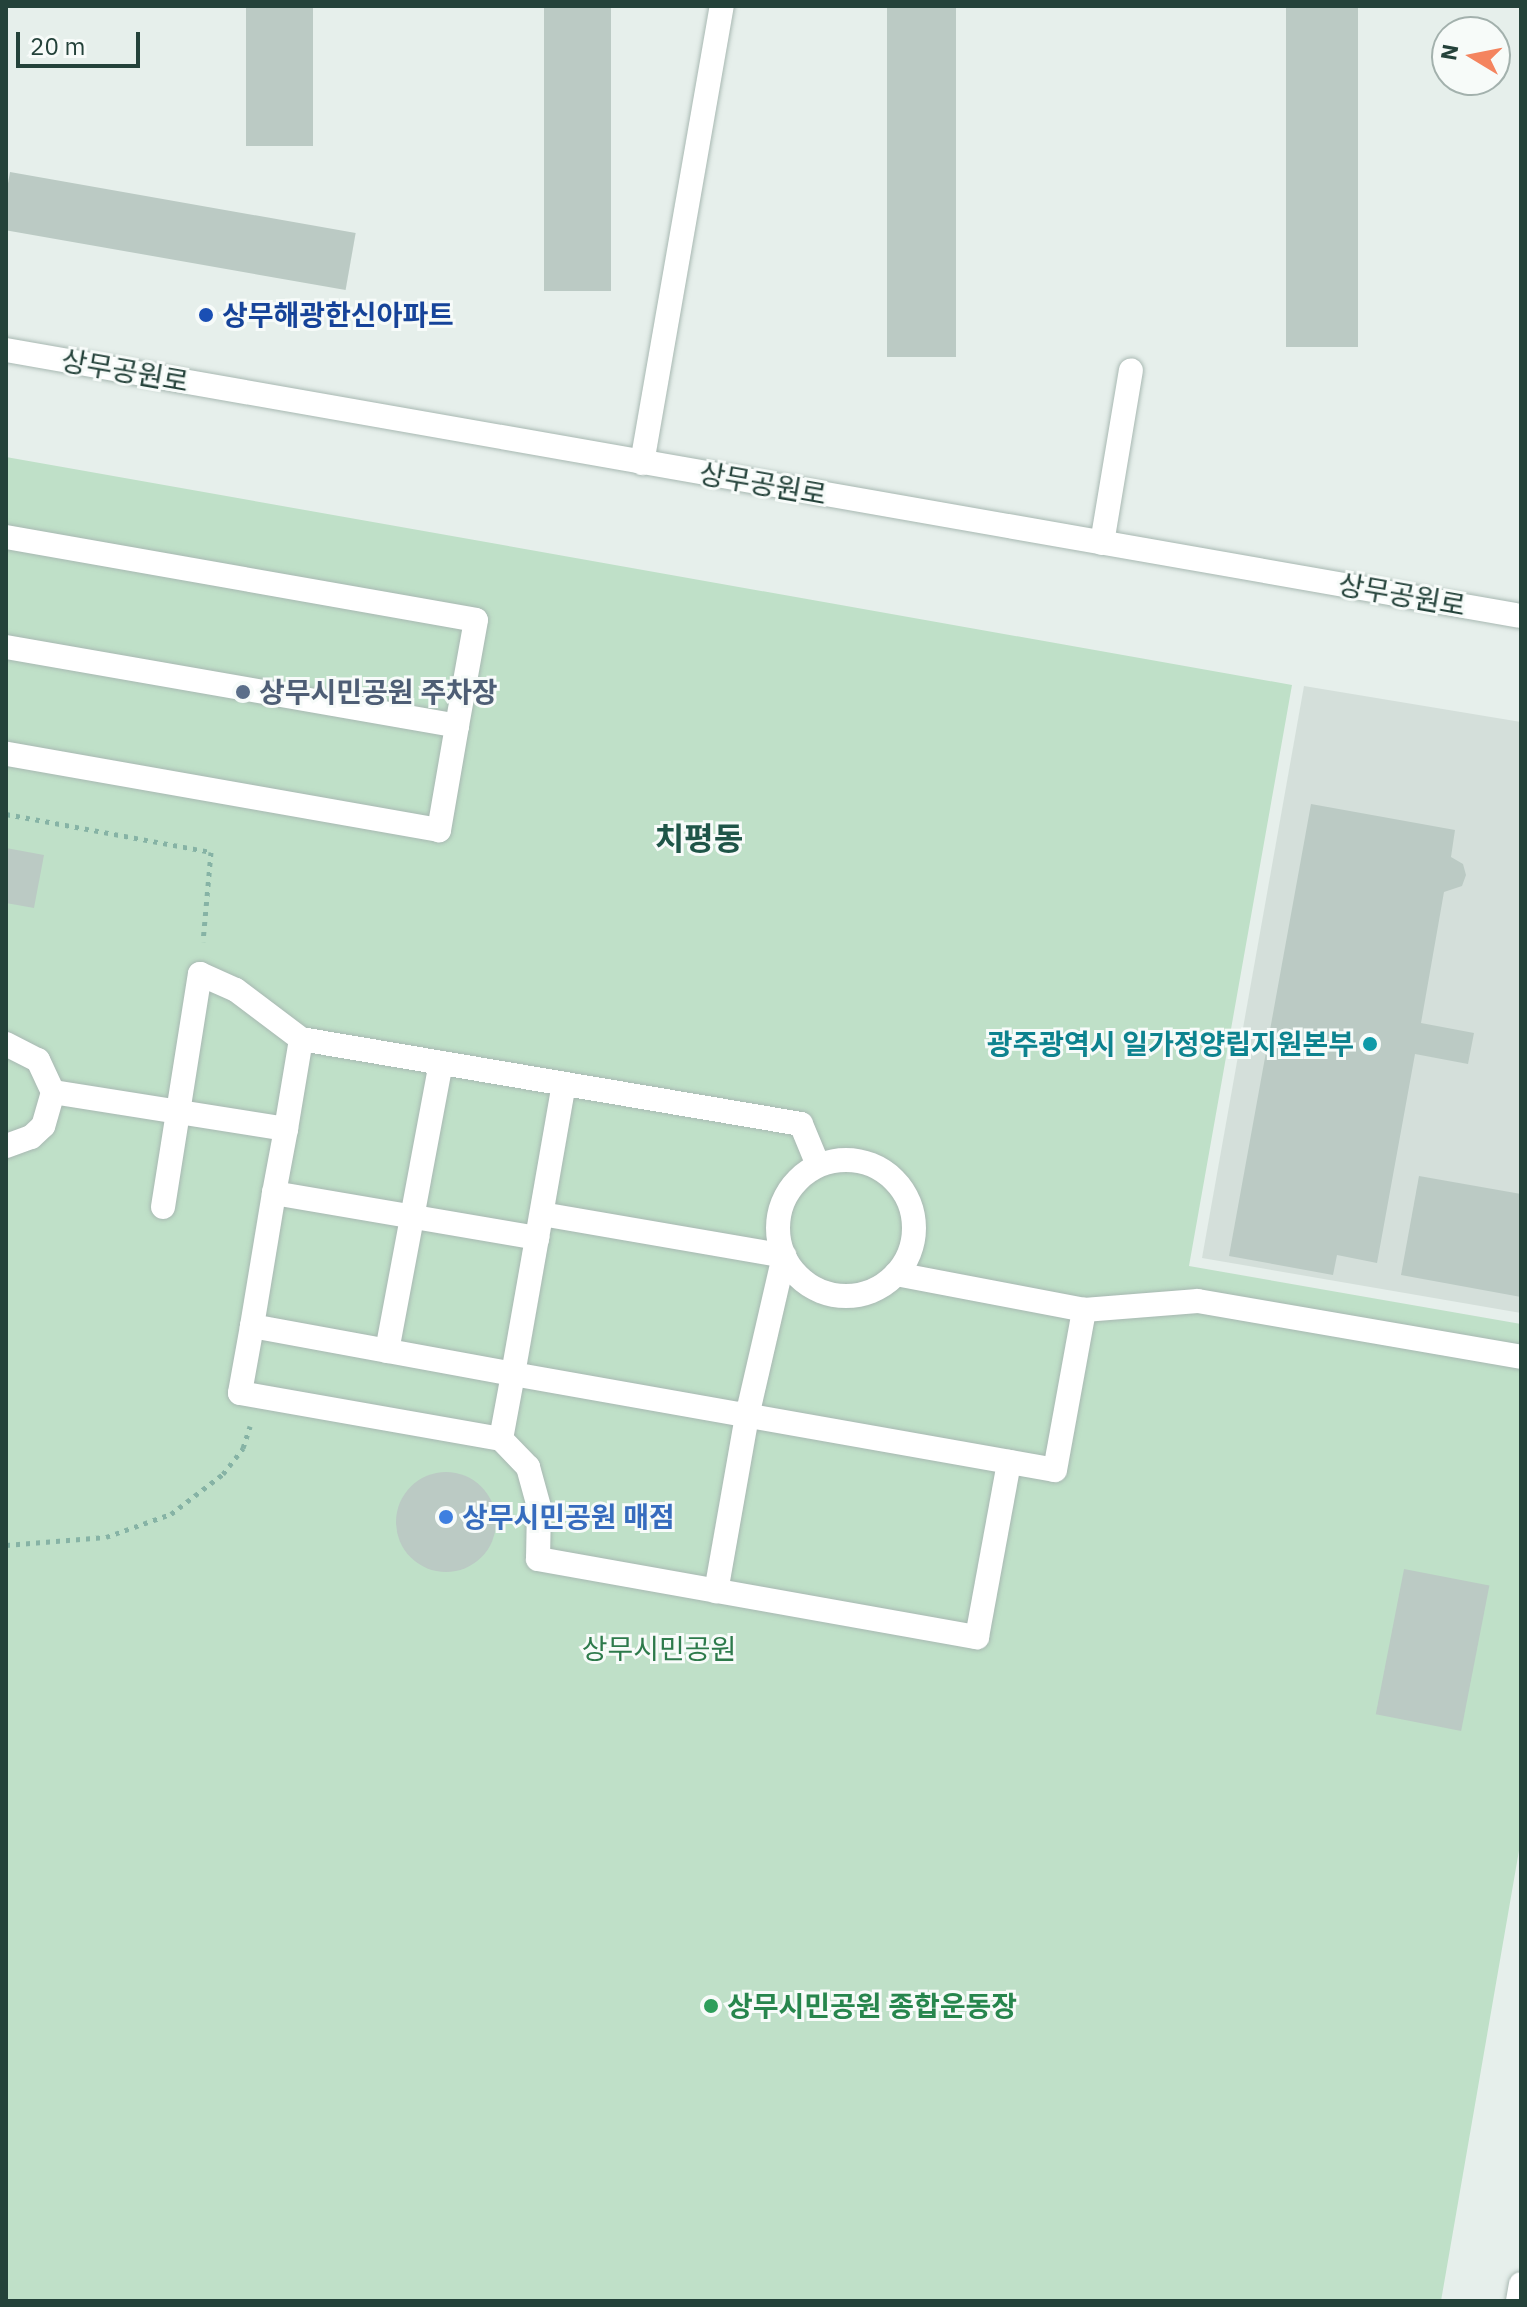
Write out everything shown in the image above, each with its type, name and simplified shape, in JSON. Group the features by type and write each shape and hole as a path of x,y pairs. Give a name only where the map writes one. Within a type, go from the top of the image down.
{"street":[{"path":"642,463 722,6"},
{"name":"상무공원로","path":"6,350 1521,616"},
{"path":"1102,543 1131,370"},
{"path":"6,537 476,620 439,830 6,754"},
{"path":"6,647 457,726"},
{"path":"163,1207 200,974 236,990 301,1039 801,1124 818,1165"},
{"path":"301,1039 240,1393 501,1439 528,1467 539,1507 538,1559 977,1637 1009,1462"},
{"path":"6,1044 38,1060 53,1092 43,1126 31,1137 6,1146"},
{"path":"387,1351 441,1063"},
{"path":"501,1439 564,1084"},
{"path":"53,1092 286,1129"},
{"path":"864,1162 885,1171 901,1188 914,1231 896,1274 856,1296 832,1295 796,1274 784,1256 778,1236 782,1204 800,1177 818,1165 864,1162"},
{"path":"274,1193 412,1216 540,1226 784,1256"},
{"path":"716,1591 747,1416 784,1256"},
{"path":"896,1274 1084,1310 1198,1301 1521,1357"},
{"path":"252,1326 1055,1470 1084,1310"},
{"path":"1518,2301 1521,2284"}],"path":[{"path":"6,814 211,852 200,974"},
{"path":"6,1545 106,1537 171,1514 223,1474 243,1448 256,1396"}],"shaded area":[{"name":"광주광역시 일가정양립지원본부","path":"1304,686 1521,722 1521,1313 1202,1258"}],"green space":[{"name":"상무시민공원","path":"6,457 1292,685 1189,1266 1521,1324 1521,1839 1441,2301 6,2301"}],"building":[{"path":"246,6 313,6 313,146 246,146"},
{"path":"544,6 611,6 611,291 544,291"},
{"path":"887,6 956,6 956,357 887,357"},
{"path":"1286,6 1358,6 1358,347 1286,347"},
{"path":"10,172 356,233 346,290 6,230 6,195"},
{"name":"광주광역시 일가정양립지원본부","path":"1311,804 1455,830 1451,857 1463,864 1466,875 1462,886 1444,892 1421,1023 1474,1033 1468,1064 1415,1054 1377,1263 1337,1255 1333,1275 1229,1256"},
{"path":"6,848 44,855 34,908 6,903"},
{"path":"1419,1176 1521,1194 1521,1297 1401,1275"},
{"name":"상무시민공원 매점","path":"446,1472 474,1480 488,1494 496,1522 488,1550 474,1564 446,1572 418,1564 404,1550 396,1522 404,1494 418,1480"},
{"path":"1404,1569 1489,1586 1461,1731 1376,1714"}],"place":[{"name":"상무해광한신아파트","path":"206,315"},
{"name":"상무시민공원 주차장","path":"243,692"},
{"name":"광주광역시 일가정양립지원본부","path":"1370,1044"},
{"name":"상무시민공원 매점","path":"446,1517"},
{"name":"상무시민공원 종합운동장","path":"711,2006"}],"district":[{"name":"치평동","path":"699,838"}]}
